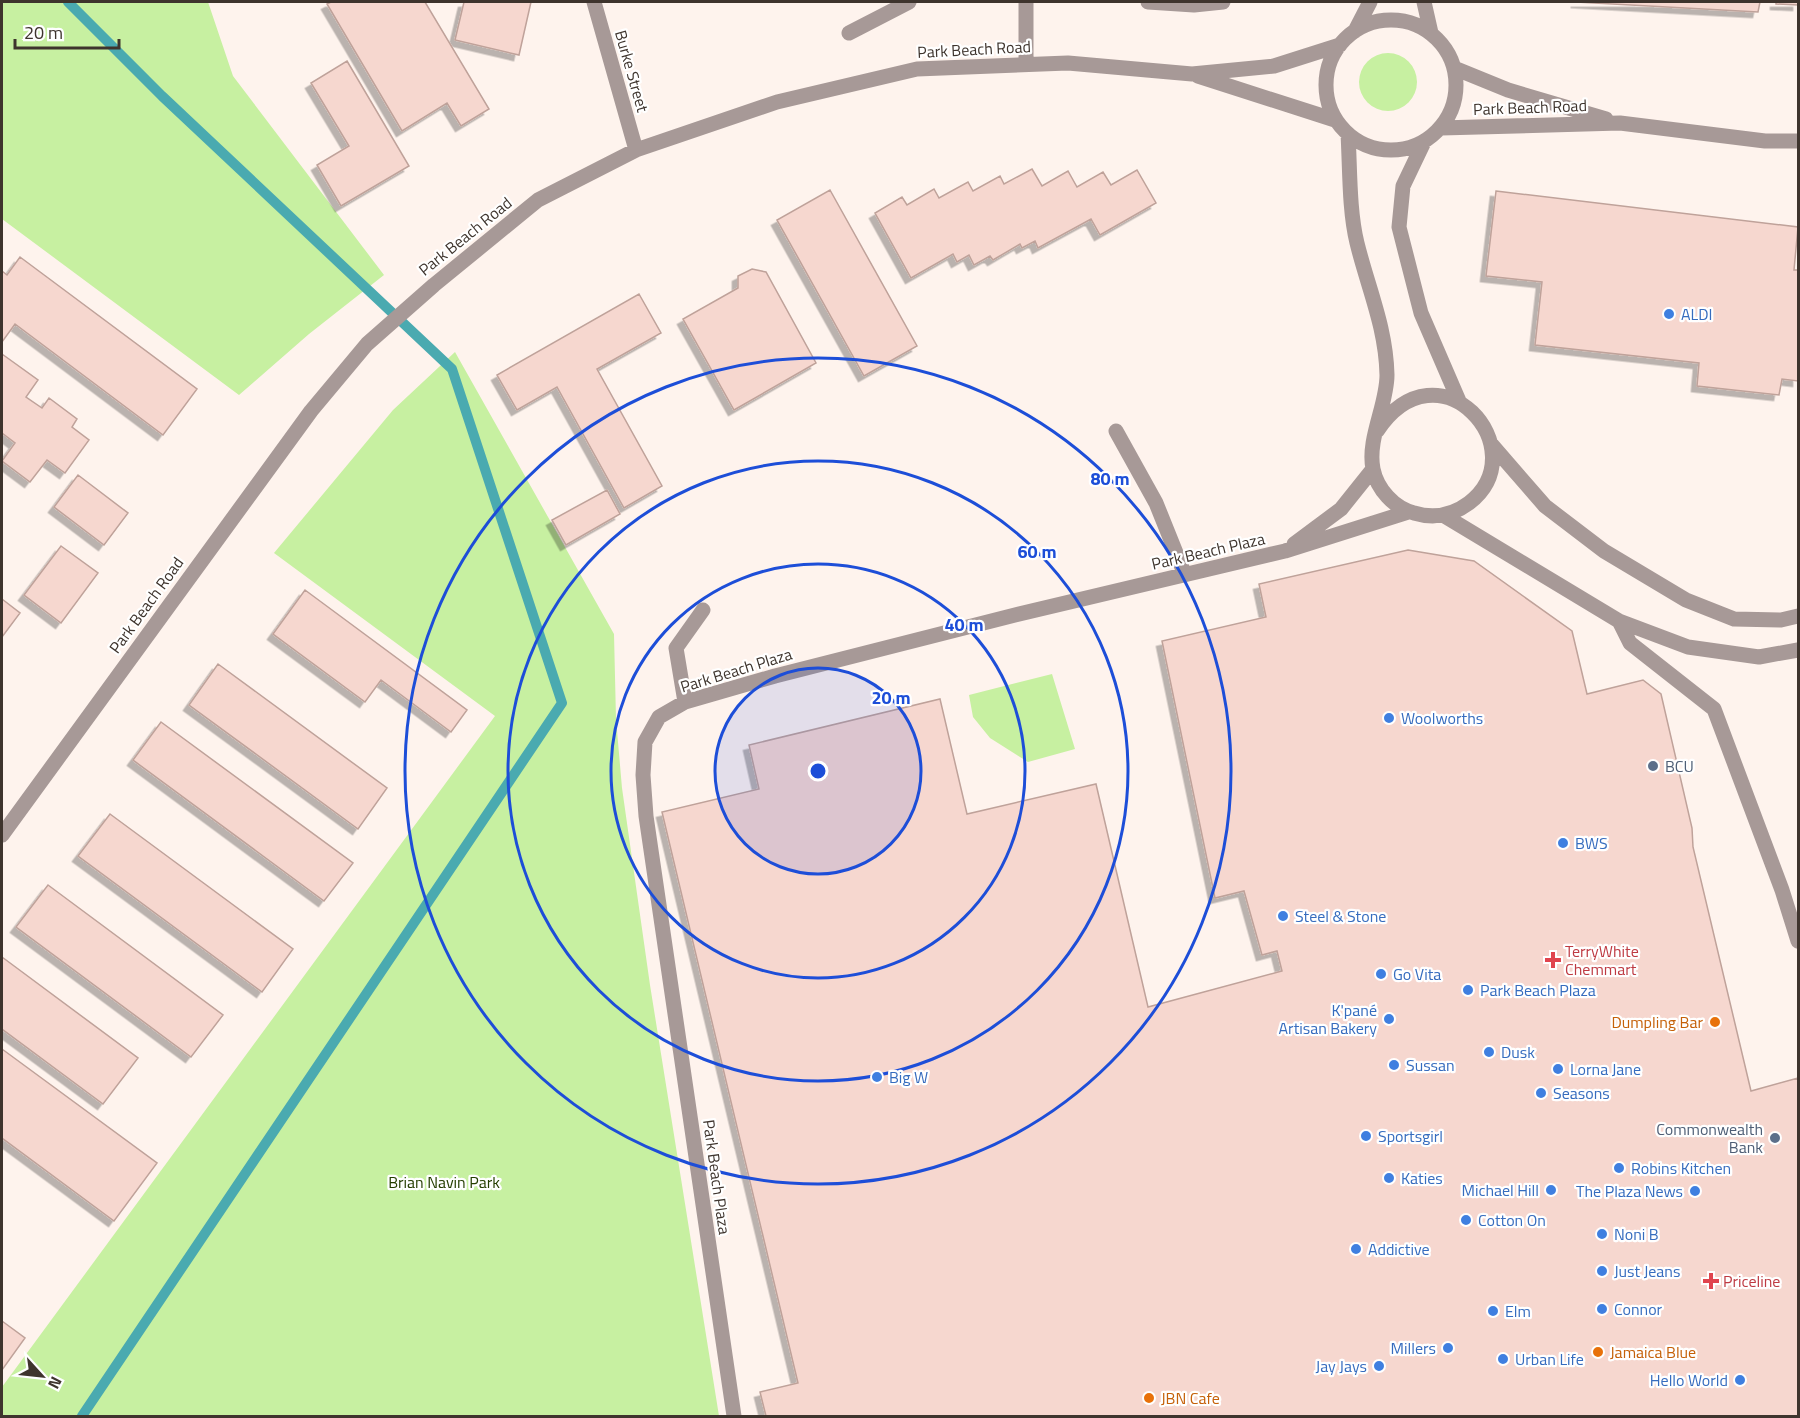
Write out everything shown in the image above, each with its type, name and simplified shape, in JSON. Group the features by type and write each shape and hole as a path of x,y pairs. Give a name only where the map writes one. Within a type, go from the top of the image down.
{"street":[{"name":"Burke Street","path":"594,2 636,150"},
{"path":"849,33 909,2"},
{"path":"1026,2 1026,65"},
{"path":"1148,2 1194,5 1223,2"},
{"path":"1355,31 1370,2"},
{"path":"1424,2 1431,33"},
{"path":"1393,20 1413,24 1431,33 1446,48 1454,68 1456,89 1452,110 1441,128 1424,142 1405,149 1385,150 1365,145 1348,135 1335,120 1328,101 1326,81 1331,62 1340,45 1355,31 1373,23 1393,20"},
{"name":"Park Beach Road","path":"2,835 311,411 366,344 538,200 636,150 777,102 917,69 1068,63 1192,74 1274,66 1340,45"},
{"name":"Park Beach Road","path":"1454,68 1508,90 1620,123"},
{"name":"Park Beach Road","path":"1192,74 1335,120"},
{"name":"Park Beach Road","path":"1441,128 1620,123 1765,141 1798,141"},
{"path":"1348,135 1356,241 1381,321 1387,377 1372,449 1373,469 1380,487 1392,502 1408,512 1425,516 1443,515 1461,509 1476,498 1486,482 1492,464 1492,445"},
{"path":"1424,142 1403,186 1399,227 1421,313 1459,401"},
{"path":"1377,431 1388,415 1403,403 1421,397 1440,396 1459,401 1474,412 1485,428 1492,445 1545,506 1604,551 1686,600 1734,619 1781,620 1798,616"},
{"path":"1116,431 1156,503 1185,575"},
{"path":"1285,551 1341,509 1373,469"},
{"name":"Park Beach Plaza","path":"734,1416 646,816 642,775 645,742 659,717 686,702 786,673 1015,615 1285,551 1408,512"},
{"path":"1443,515 1619,621 1688,647 1759,657 1798,650"},
{"path":"686,702 676,648 703,610"},
{"path":"1619,621 1630,643 1714,709 1782,890 1798,941"}],"green space":[{"path":"2,2 208,2 233,76 384,275 309,334 239,395 2,219"},
{"path":"1388,53 1399,55 1412,66 1417,82 1415,93 1404,106 1388,111 1377,109 1364,98 1359,82 1361,71 1372,58"},
{"name":"Brian Navin Park","path":"455,352 614,634 616,719 622,788 650,985 719,1416 2,1416 2,1387 495,716 274,553 393,410"},
{"path":"1052,674 1075,749 1028,762 990,738 973,717 969,695"}],"building":[{"path":"331,2 425,2 489,109 461,126 447,103 402,131 327,4"},
{"path":"464,2 531,2 519,55 455,40"},
{"path":"1576,2 1760,2 1758,12"},
{"path":"1776,2 1798,2 1798,5 1776,4"},
{"path":"347,61 409,166 341,206 317,165 349,146 311,83"},
{"path":"1032,169 1042,186 1068,171 1077,187 1103,172 1111,185 1137,170 1156,203 1100,235 1091,219 1038,248 1035,241 1022,248 1020,244 993,260 990,256 974,265 969,255 957,262 953,254 911,278 875,213 902,197 907,205 934,189 939,198 968,182 973,191 1000,176 1004,184"},
{"path":"830,190 917,346 864,376 777,220"},
{"name":"ALDI","path":"1496,191 1798,227 1794,270 1798,270 1798,381 1782,379 1779,395 1697,386 1699,363 1535,345 1542,282 1486,276"},
{"path":"20,257 197,389 163,435 15,324 2,342 2,271 7,275"},
{"path":"752,269 766,272 816,363 734,410 683,319 738,288 738,276"},
{"path":"639,294 661,333 597,369 662,486 624,508 557,387 517,410 497,375"},
{"path":"2,354 38,380 26,397 42,408 49,398 77,419 72,427 89,440 65,473 47,460 30,482 2,461 15,443 2,433"},
{"path":"78,475 128,513 104,545 54,507"},
{"path":"607,490 620,514 566,545 552,520"},
{"path":"61,546 98,573 61,623 24,595"},
{"name":"Park Beach Plaza","path":"1408,550 1474,561 1572,631 1587,694 1643,680 1661,694 1692,828 1693,847 1751,1091 1798,1078 1798,1416 766,1416 760,1392 798,1383 662,812 759,789 749,745 940,699 967,814 1096,784 1148,1007 1282,971 1277,951 1262,955 1244,891 1215,898 1162,641 1266,617 1259,584"},
{"path":"305,590 467,710 451,732 381,680 365,702 273,634"},
{"path":"2,599 20,613 2,637"},
{"path":"218,664 387,788 358,829 189,705"},
{"path":"161,722 353,863 324,901 133,760"},
{"path":"110,814 293,949 262,992 78,856"},
{"path":"48,885 223,1015 191,1057 16,927"},
{"path":"2,957 138,1058 103,1104 2,1029"},
{"path":"2,1049 157,1163 114,1221 2,1138"},
{"path":"2,1321 25,1338 2,1370"}],"waterway":[{"path":"68,2 162,96 452,369 562,703 82,1416"}],"place":[{"name":"ALDI","path":"1669,314"},
{"name":"Woolworths","path":"1389,718"},
{"name":"BCU","path":"1653,766"},
{"name":"BWS","path":"1563,843"},
{"name":"Steel & Stone","path":"1283,916"},
{"name":"TerryWhite Chemmart","path":"1553,960"},
{"name":"Go Vita","path":"1381,974"},
{"name":"Park Beach Plaza","path":"1468,990"},
{"name":"K'pané Artisan Bakery","path":"1389,1019"},
{"name":"Dumpling Bar","path":"1715,1022"},
{"name":"Dusk","path":"1489,1052"},
{"name":"Sussan","path":"1394,1065"},
{"name":"Lorna Jane","path":"1558,1069"},
{"name":"Big W","path":"877,1077"},
{"name":"Seasons","path":"1541,1093"},
{"name":"Sportsgirl","path":"1366,1136"},
{"name":"Commonwealth Bank","path":"1775,1138"},
{"name":"Robins Kitchen","path":"1619,1168"},
{"name":"Katies","path":"1389,1178"},
{"name":"Michael Hill","path":"1551,1190"},
{"name":"The Plaza News","path":"1695,1191"},
{"name":"Cotton On","path":"1466,1220"},
{"name":"Noni B","path":"1602,1234"},
{"name":"Addictive","path":"1356,1249"},
{"name":"Just Jeans","path":"1602,1271"},
{"name":"Priceline","path":"1711,1281"},
{"name":"Connor","path":"1602,1309"},
{"name":"Elm","path":"1493,1311"},
{"name":"Millers","path":"1448,1348"},
{"name":"Jamaica Blue","path":"1598,1352"},
{"name":"Urban Life","path":"1503,1359"},
{"name":"Jay Jays","path":"1379,1366"},
{"name":"Hello World","path":"1740,1380"},
{"name":"JBN Cafe","path":"1149,1398"}]}
